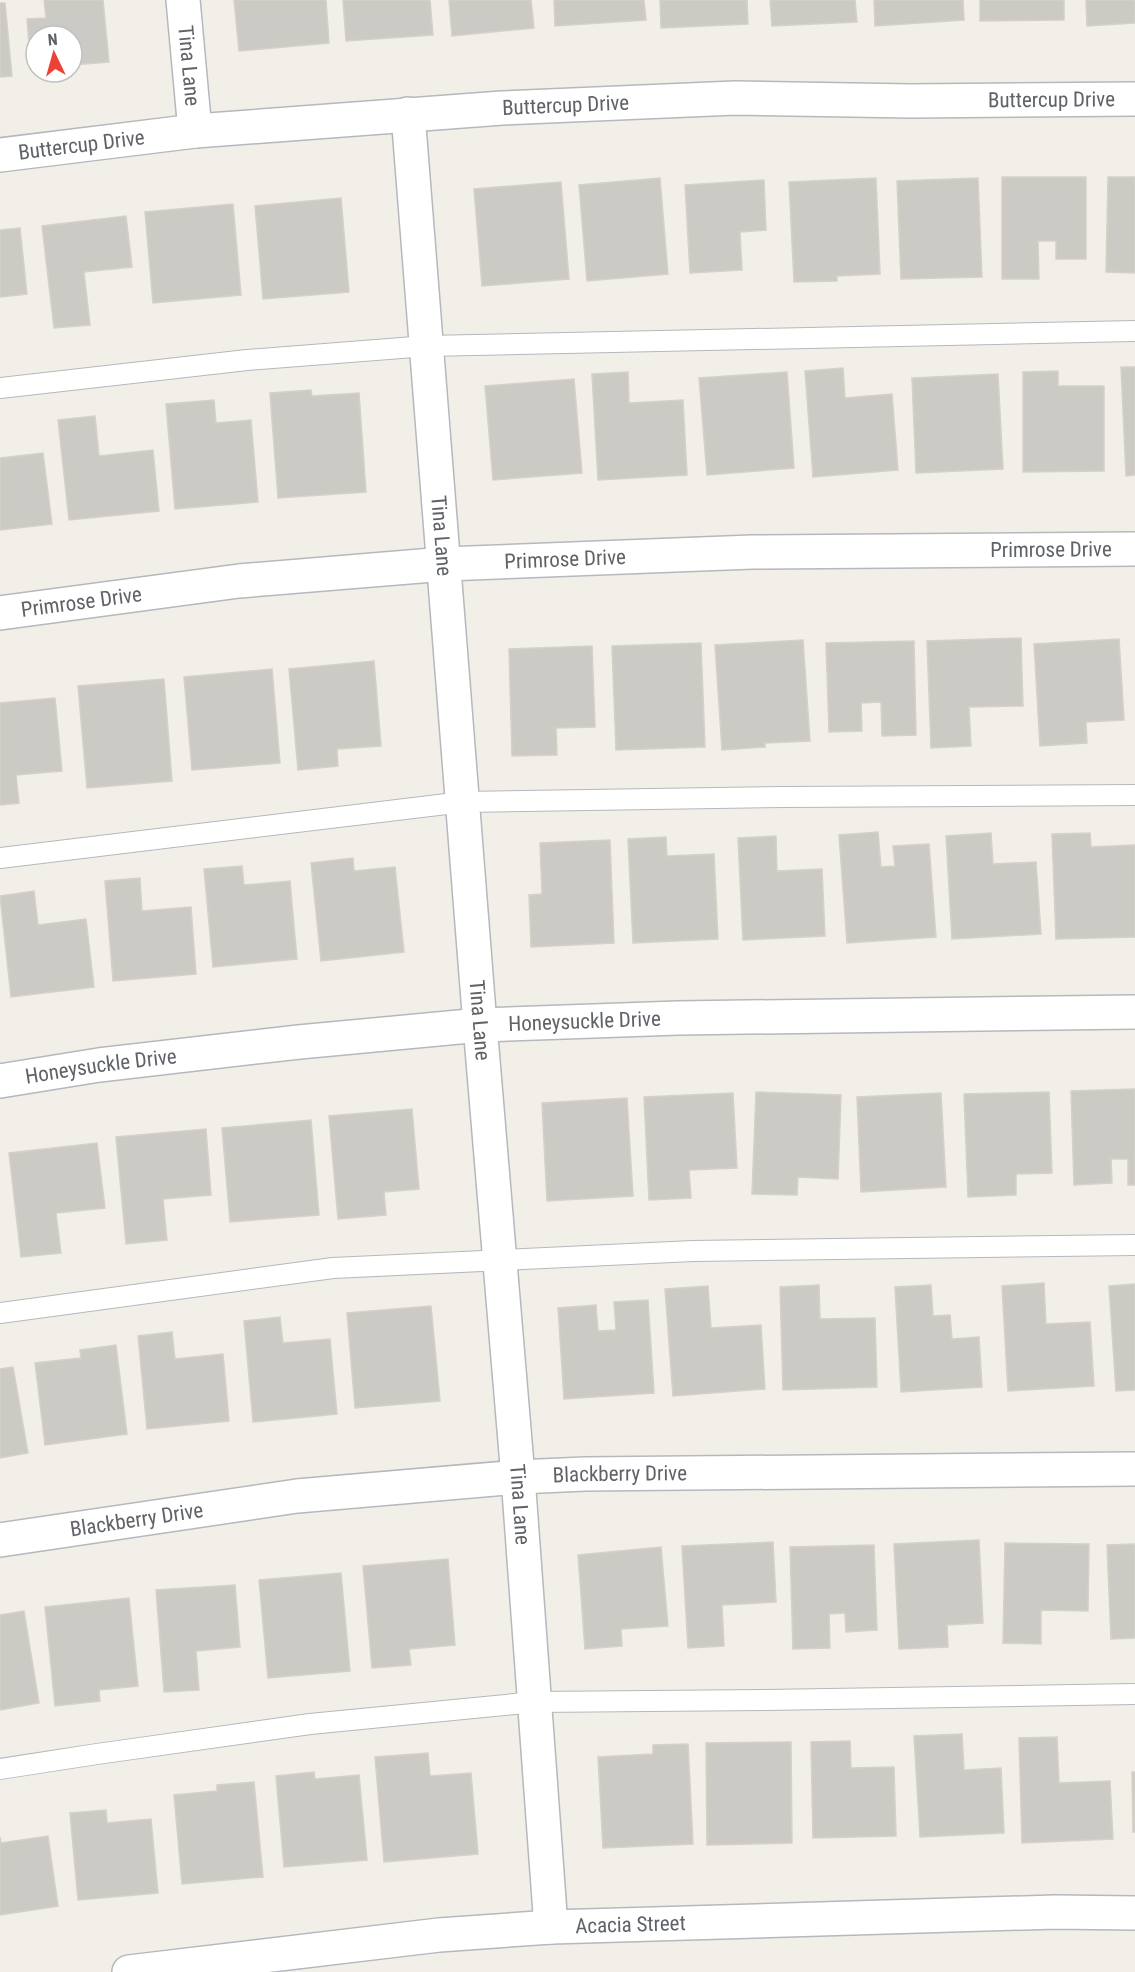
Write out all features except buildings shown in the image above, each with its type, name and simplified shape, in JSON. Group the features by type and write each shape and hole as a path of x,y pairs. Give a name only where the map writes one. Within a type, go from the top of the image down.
{"street":[{"name":"Tina Lane","path":"183,0 195,131"},
{"name":"Buttercup Drive","path":"0,155 195,131 502,108 735,98 911,101 1135,99"},
{"name":"Tina Lane","path":"408,114 518,1477 551,1927"},
{"name":"Primrose Drive","path":"0,614 239,581 445,564 752,552 1135,549"},
{"name":"Honeysuckle Drive","path":"0,1081 99,1065 298,1042 480,1025 678,1018 1135,1012"},
{"name":"Blackberry Drive","path":"0,1540 297,1496 518,1477 585,1474 1135,1468"},
{"name":"Acacia Street","path":"132,1972 439,1935 551,1927 1055,1912 1135,1913"}],"lane":[{"path":"0,388 247,360 427,346 1135,330"},
{"path":"0,858 463,802 1135,795"},
{"path":"0,1313 333,1268 693,1251 1135,1245"},
{"path":"0,1769 310,1724 535,1702 1135,1694"}]}
